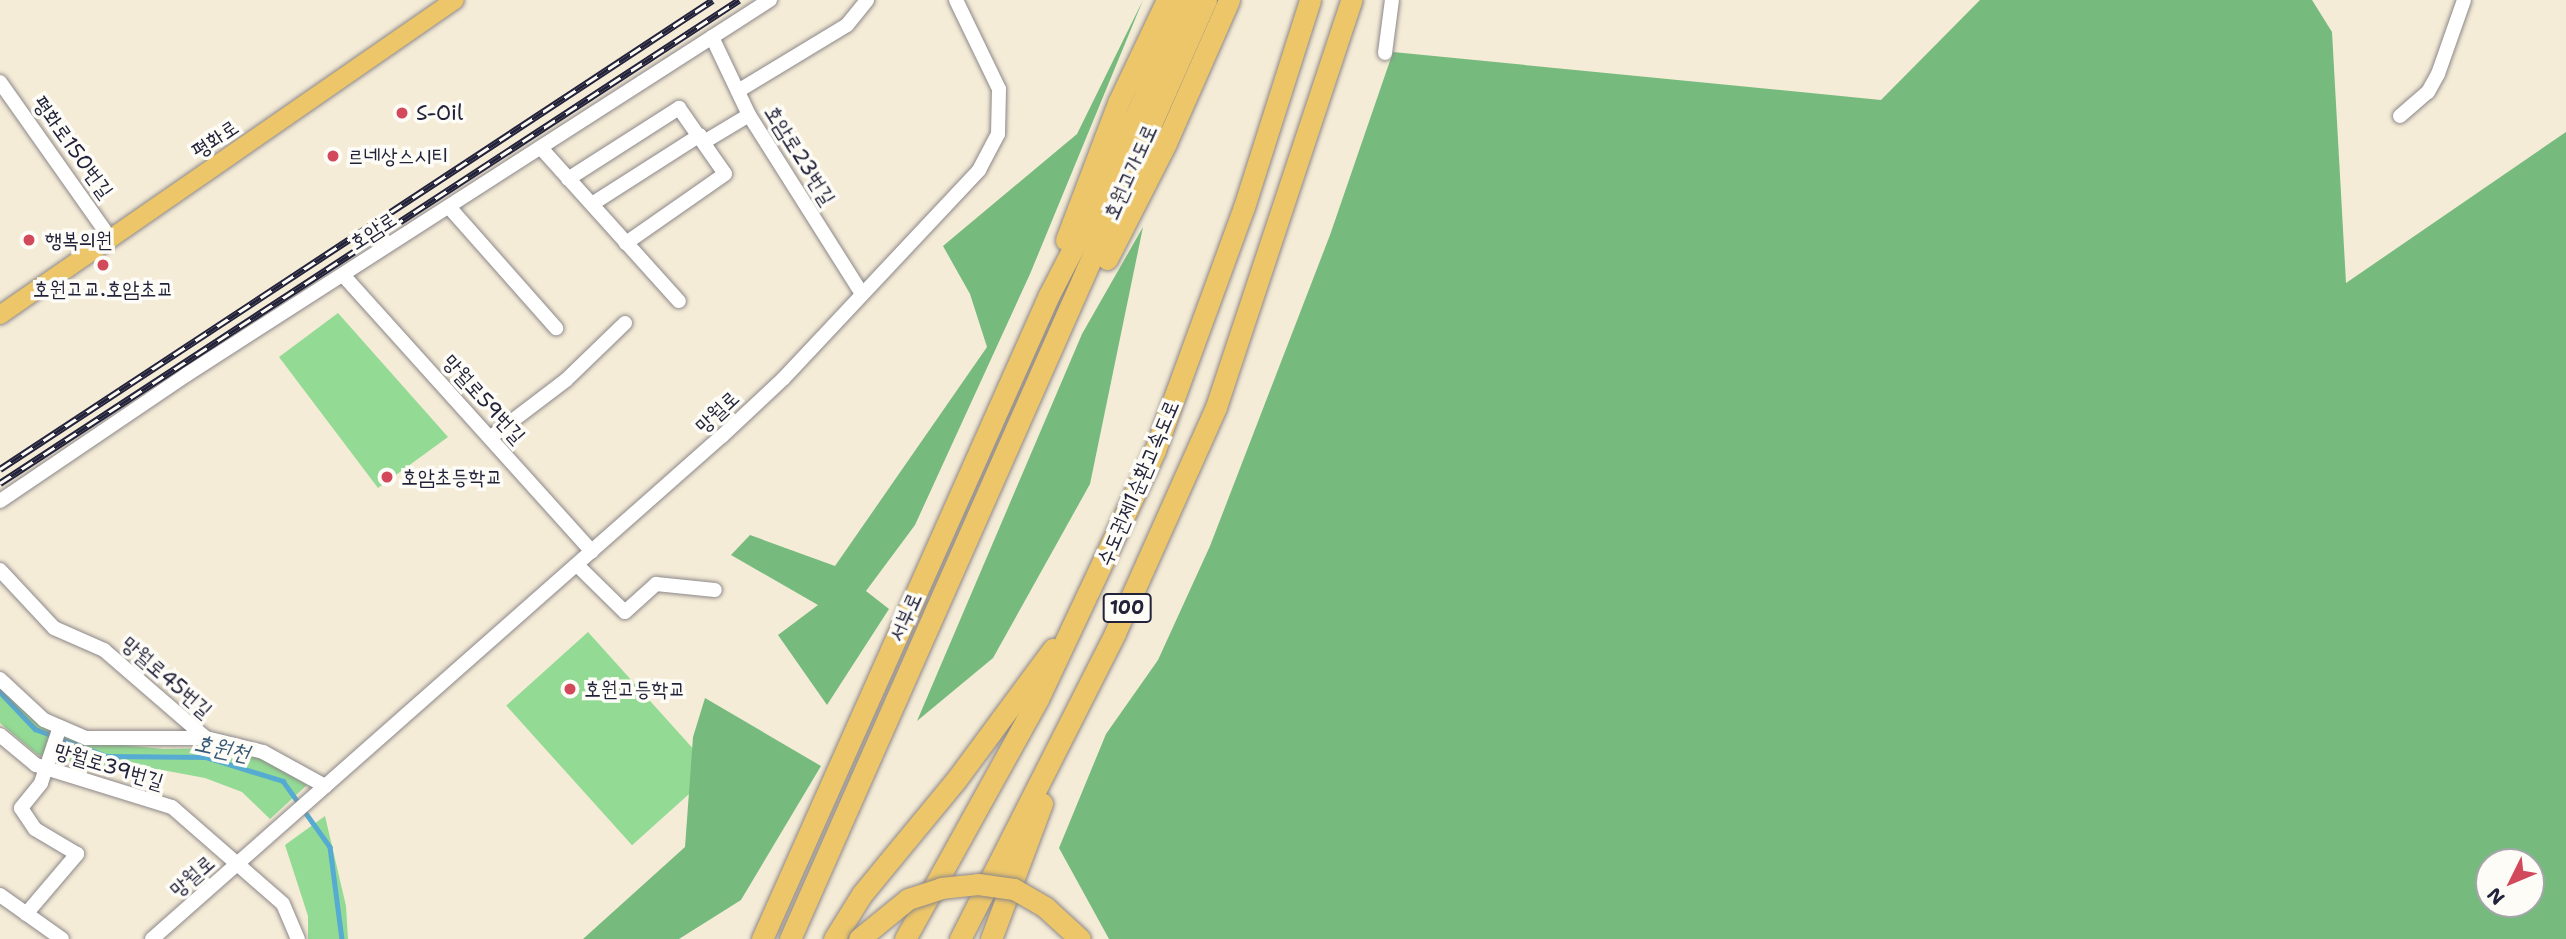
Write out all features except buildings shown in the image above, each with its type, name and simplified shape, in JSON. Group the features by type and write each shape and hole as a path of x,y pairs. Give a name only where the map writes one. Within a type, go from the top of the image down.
{"highway":[{"path":"1049,295 1113,116 1167,0"},
{"name":"호원고가도로","path":"1049,295 1095,206 1187,0"},
{"name":"호원고가도로","path":"1057,345 1206,0"},
{"path":"1057,345 1166,143 1229,0"},
{"name":"수도권제1순환고속도로","path":"905,939 999,774 1083,608 1155,450 1244,207 1310,0"},
{"name":"수도권제1순환고속도로","path":"960,939 1075,717 1216,407 1351,0"},
{"name":"서부로","path":"762,939 1049,295"},
{"name":"서부로","path":"790,939 1057,345"},
{"path":"834,939 862,894 956,780 1083,608"},
{"path":"991,939 1075,717"},
{"path":"859,939 908,899 941,888 978,884 1014,889 1045,906 1080,939"}],"main road":[{"name":"평화로","path":"0,315 455,0"}],"street":[{"name":"호암로","path":"0,501 343,275 770,0"},
{"path":"738,91 847,25 867,0"},
{"name":"망월로","path":"152,939 592,552 783,379 861,292 979,170 998,134 999,89 956,0"},
{"path":"1385,53 1392,0"},
{"path":"2400,116 2428,92 2438,74 2464,0"},
{"name":"호암로23번길","path":"712,37 749,115 861,292"},
{"name":"평화로150번길","path":"0,82 110,238"},
{"path":"568,179 679,108 725,174 626,243"},
{"path":"592,204 702,139 749,115"},
{"path":"541,148 679,301"},
{"path":"449,207 556,328"},
{"name":"망월로59번길","path":"343,275 592,552"},
{"path":"491,438 566,380 625,323"},
{"path":"577,565 625,612 656,584 715,590"},
{"name":"망월로45번길","path":"0,570 54,628 104,650 206,738 263,752 325,786"},
{"path":"0,679 21,703 60,727 103,739 206,738"},
{"path":"26,914 77,854 36,829 21,808 41,783 60,727"},
{"name":"망월로39번길","path":"2,742 45,768 172,807 283,904 298,939"},
{"path":"0,895 62,939"}],"green space":[{"path":"1143,0 1030,274 915,525 866,591 889,609 827,705 778,635 818,605 731,555 750,535 835,566 987,347 970,294 943,246 1077,134"},
{"path":"1980,0 2312,0 2332,32 2346,283 2566,132 2566,939 1109,939 1059,848 1106,734 1158,660 1210,546 1330,235 1393,52 1881,100"},
{"path":"1143,227 1090,484 993,658 917,721 1082,334"},
{"path":"338,313 448,437 378,488 279,357"},
{"path":"588,632 714,772 632,845 506,706"},
{"path":"0,684 41,724 91,742 164,749 216,748 261,758 307,785 270,819 242,792 205,778 157,769 113,770 38,755 0,723"},
{"path":"705,698 821,766 741,900 679,939 583,939 685,847 693,737"},
{"path":"325,816 346,906 348,939 308,939 308,916 285,845"}],"waterway":[{"name":"호원천","path":"0,692 35,729 107,756 206,757 283,781 330,847 342,939"}],"railway":[{"path":"0,469 713,0"},
{"path":"0,483 739,0"}],"place":[{"name":"S-Oil","path":"402,113"},
{"name":"르네상스시티","path":"333,156"},
{"name":"행복의원","path":"29,240"},
{"name":"호원고교.호암초교","path":"103,265"},
{"name":"호암초등학교","path":"387,477"},
{"name":"호원고등학교","path":"570,689"}]}
